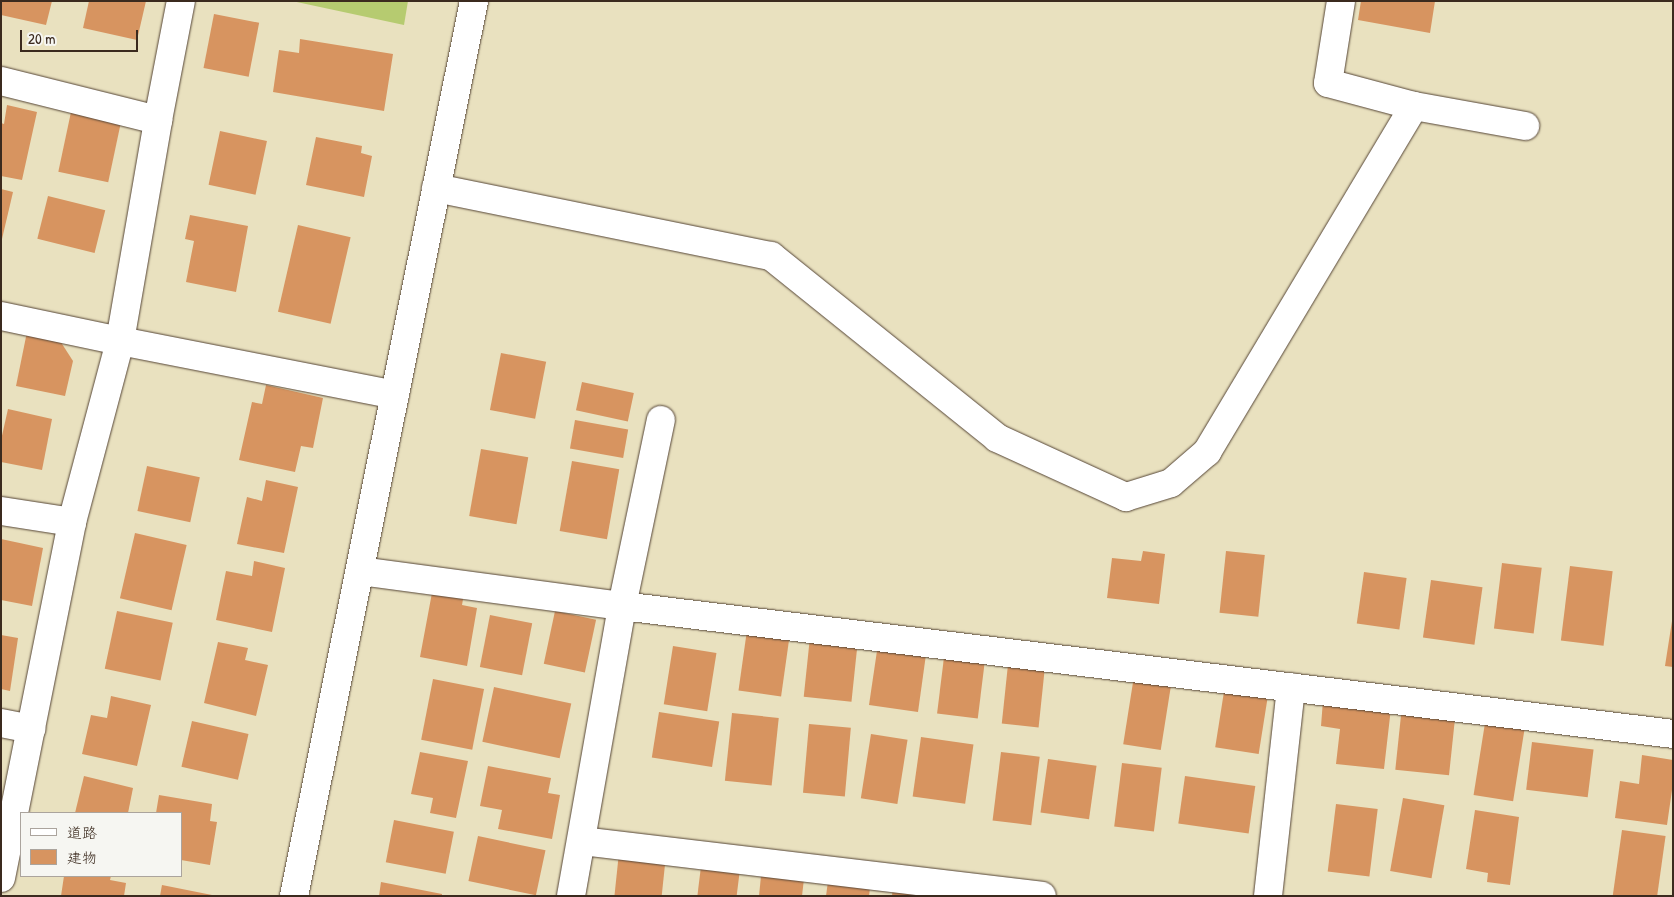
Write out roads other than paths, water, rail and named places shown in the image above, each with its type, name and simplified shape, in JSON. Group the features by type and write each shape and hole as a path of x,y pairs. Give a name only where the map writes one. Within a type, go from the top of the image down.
{"street":[{"path":"1,878 72,522 120,341 158,120 181,1"},
{"path":"294,896 474,1"},
{"path":"1341,1 1328,83 1414,106 1525,126"},
{"path":"1,81 158,120"},
{"path":"436,188 771,256 997,438 1126,497 1171,483 1207,452 1414,106"},
{"path":"1,316 395,394"},
{"path":"571,896 622,606 661,420"},
{"path":"1,511 72,522"},
{"path":"360,571 622,606 1673,734"},
{"path":"1268,896 1291,688"},
{"path":"1,723 31,729"},
{"path":"582,841 1042,896"}]}
